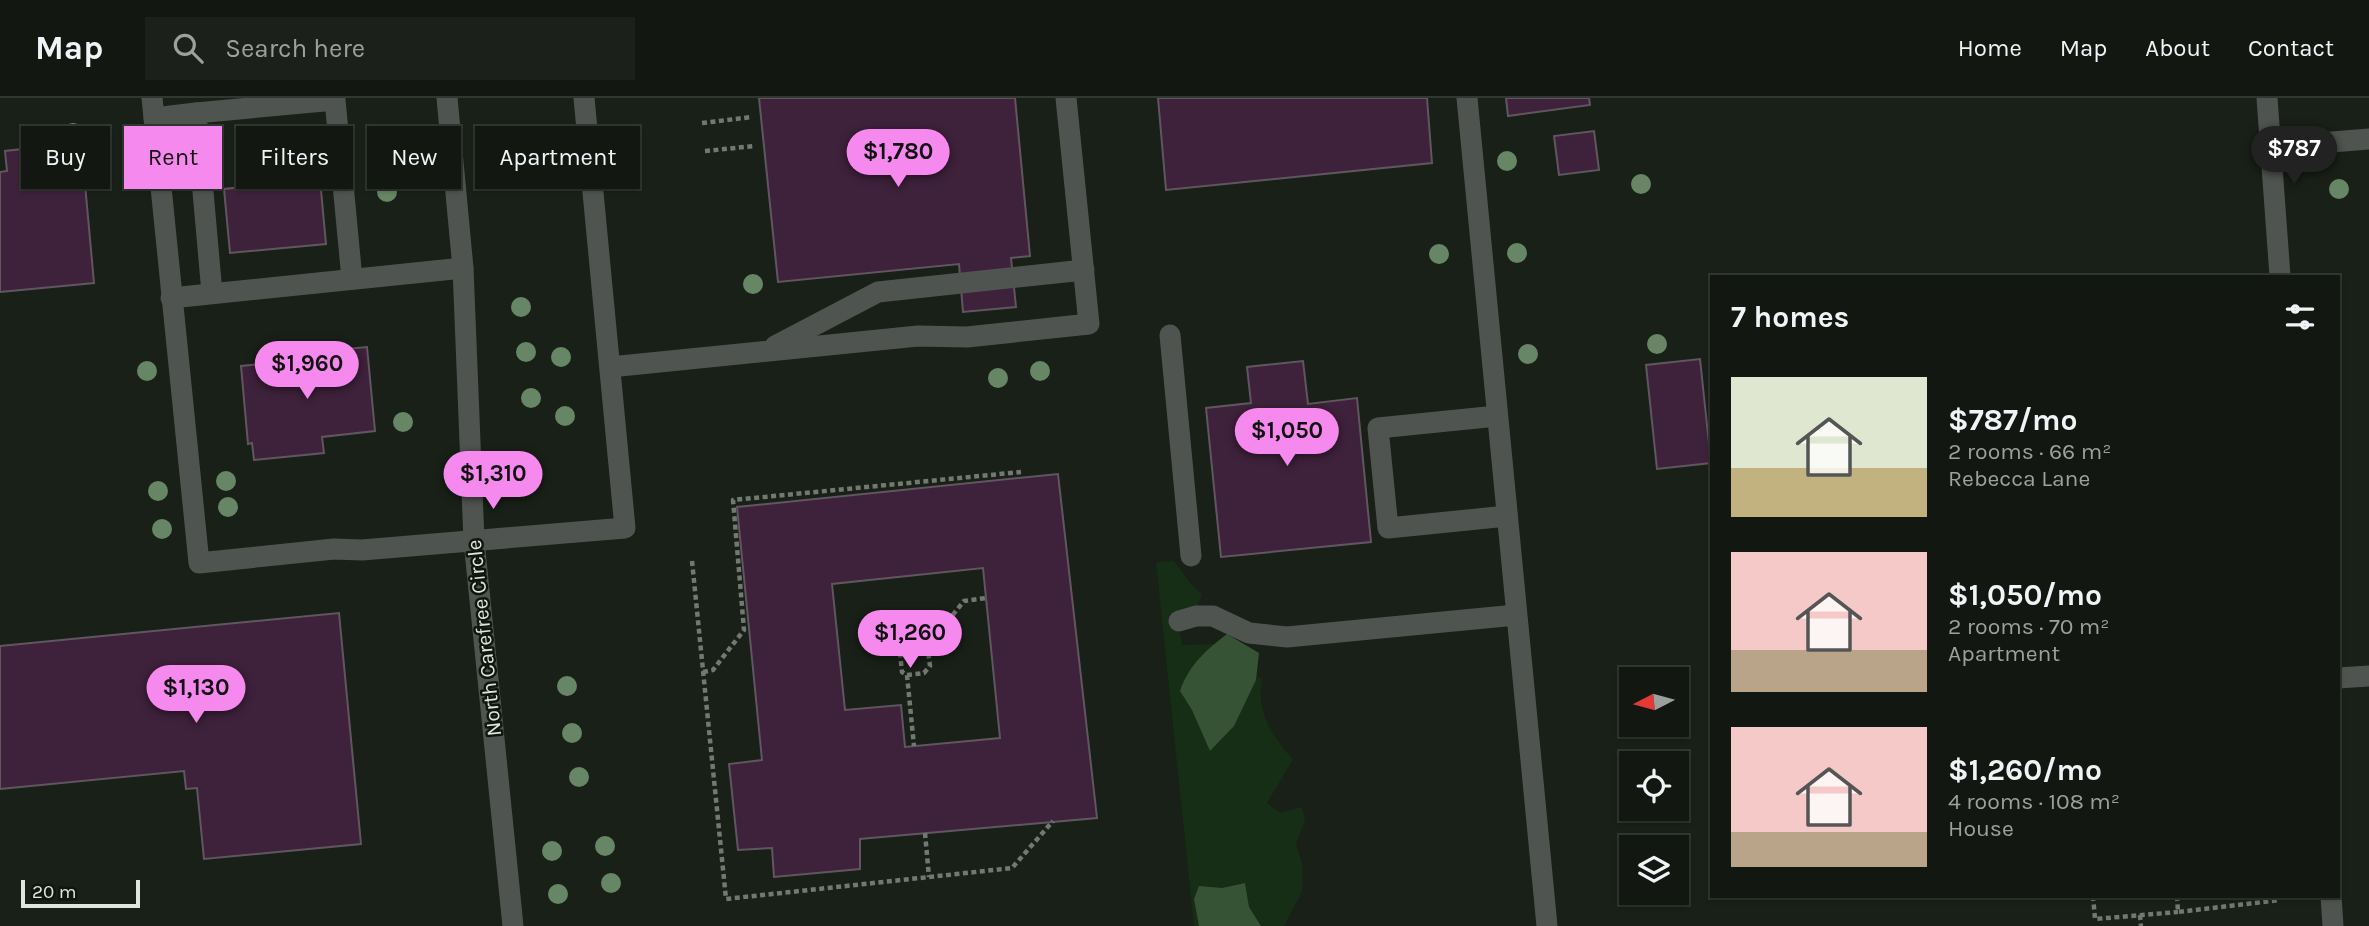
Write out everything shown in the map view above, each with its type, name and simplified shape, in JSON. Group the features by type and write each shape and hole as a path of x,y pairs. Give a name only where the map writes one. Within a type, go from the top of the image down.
{"street":[{"name":"North Carefree Circle","path":"447,98 463,268 474,541 513,926"},
{"path":"352,279 335,100 195,113 153,108 199,563 334,549 362,550 625,528 584,98"},
{"path":"610,367 918,336 967,337 1089,324 1066,98"},
{"path":"1467,98 1547,926"},
{"path":"2267,98 2280,275"},
{"path":"195,113 212,293"},
{"path":"2270,147 2369,139"},
{"path":"171,298 463,268"},
{"path":"764,351 878,292 1084,270"},
{"path":"1170,335 1191,556"},
{"path":"1497,416 1378,428 1388,528 1507,516"},
{"path":"1179,621 1196,616 1213,616 1249,633 1287,637 1516,615"},
{"path":"2340,678 2369,676"},
{"path":"2331,898 2333,926"}],"path":[{"path":"702,123 752,117"},
{"path":"705,151 754,146"},
{"path":"703,672 713,670 744,630 733,500 1021,472"},
{"path":"692,561 726,899 1012,868 1053,821"},
{"path":"926,648 964,601 986,598"},
{"path":"921,644 929,650 930,666 924,673 907,675 902,672 900,652 904,646 921,644"},
{"path":"907,675 914,746"},
{"path":"925,833 929,877"},
{"path":"2093,898 2095,919 2280,900"},
{"path":"2177,898 2178,912"},
{"path":"2140,915 2141,926"}],"green space":[{"path":"1174,561 1202,594 1196,611 1174,623 1181,636 1182,645 1214,644 1180,691 1192,710 1256,680 1257,676 1262,679 1261,703 1267,723 1293,760 1267,803 1280,813 1302,807 1305,821 1296,843 1303,867 1302,892 1284,926 1261,926 1249,907 1245,883 1222,888 1199,926 1194,926 1156,562"},
{"path":"1227,634 1259,653 1256,680 1234,726 1210,751 1192,710 1180,691 1188,673 1199,659"},
{"path":"1245,883 1249,907 1261,926 1199,926 1194,899 1199,886 1222,888"}],"building":[{"path":"759,98 1015,98 1030,256 1011,258 1016,307 963,312 959,264 778,282"},
{"path":"1158,98 1427,98 1432,163 1166,190"},
{"path":"1506,98 1589,98 1590,105 1508,116"},
{"path":"1594,131 1599,170 1559,175 1554,136"},
{"path":"21,149 21,189 85,189 94,283 0,292 0,172 7,171 5,151"},
{"path":"224,189 321,189 326,244 230,253"},
{"path":"367,347 375,431 322,437 324,453 254,460 252,443 248,444 241,366 271,363 270,356"},
{"path":"1700,359 1710,463 1657,469 1646,365"},
{"path":"1303,361 1308,404 1357,398 1371,542 1221,557 1206,408 1251,403 1247,367"},
{"path":"1058,474 1097,818 860,839 860,869 774,877 772,848 738,850 729,764 762,760 737,507","holes":["983,568 1000,738 905,747 901,705 845,710 832,584"]},
{"path":"339,613 361,844 204,859 197,788 186,789 184,771 0,789 0,646"}]}
